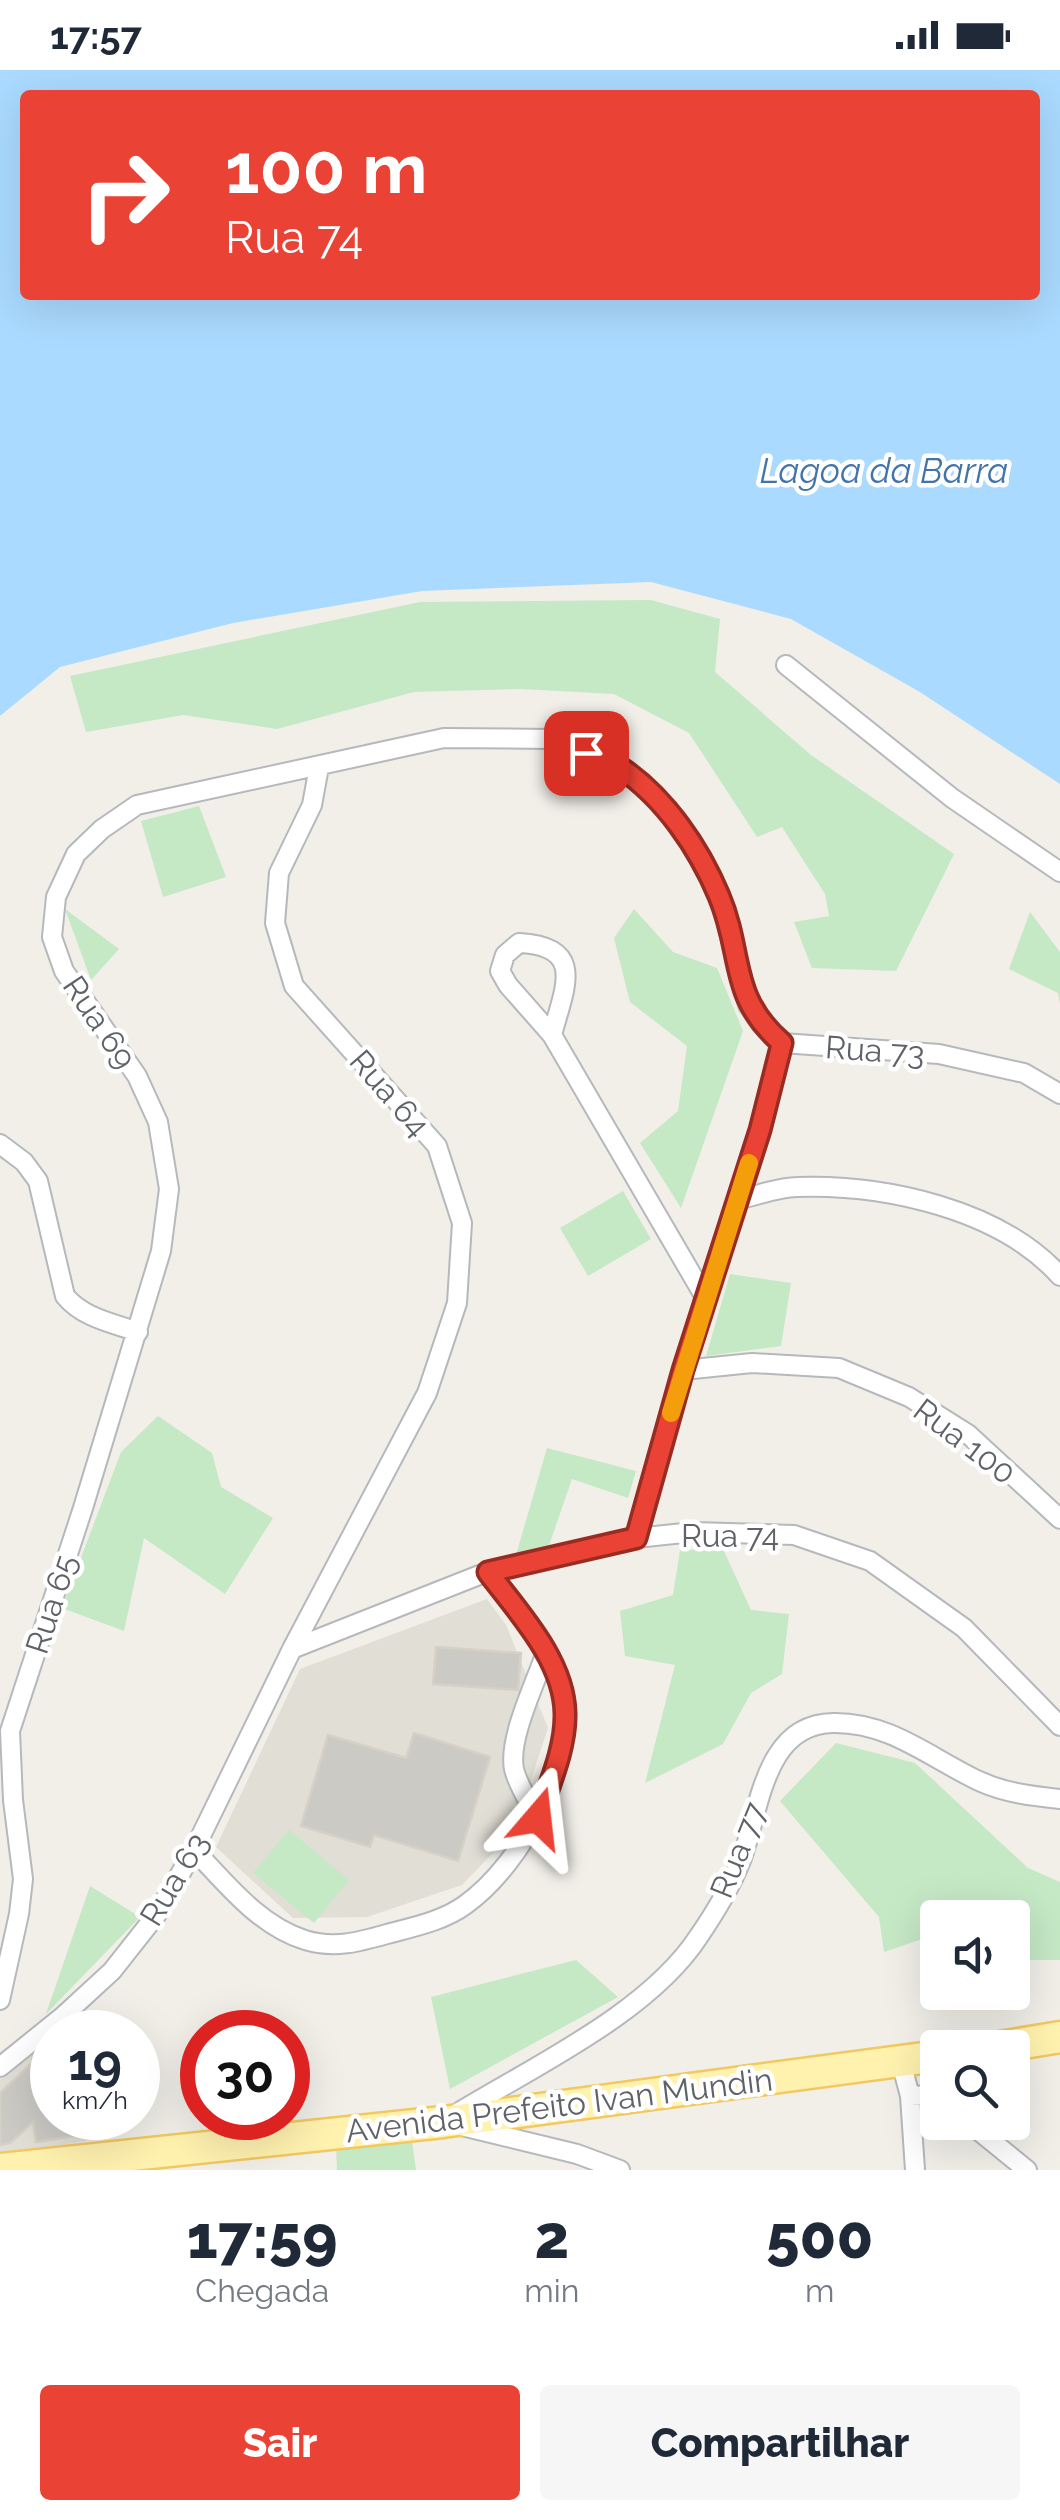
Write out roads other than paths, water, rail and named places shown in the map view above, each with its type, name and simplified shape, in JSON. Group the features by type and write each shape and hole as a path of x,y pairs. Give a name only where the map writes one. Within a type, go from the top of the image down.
{"main road":[{"path":"1030,2042 1060,2037"},
{"name":"Avenida Prefeito Ivan Mundin","path":"0,2169 442,2122 920,2059"}],"street":[{"path":"786,665 952,798 1060,872"},
{"name":"Rua 73","path":"319,767 444,738 550,738 620,768 676,818 720,897 748,1006 782,1043 939,1054 1024,1073 1060,1094"},
{"name":"Rua 69","path":"138,1332 161,1251 168,1190 158,1122 137,1076 64,971 52,937 56,897 76,854 102,828 137,805 319,767"},
{"name":"Rua 64","path":"292,1648 427,1392 456,1304 462,1222 436,1146 294,986 274,924 279,872 312,805 319,767"},
{"path":"552,1035 567,978 559,955 544,944 518,943 505,955 500,970 552,1035 706,1299"},
{"path":"636,1538 782,1043"},
{"path":"0,1144 24,1162 38,1180 65,1296 87,1314 138,1332"},
{"path":"737,1200 794,1186 892,1191 978,1218 1048,1263 1060,1276"},
{"name":"Rua 65","path":"0,2000 19,1914 22,1879 10,1730 138,1332"},
{"name":"Rua 100","path":"683,1370 752,1363 839,1368 909,1397 968,1434 1060,1519"},
{"name":"Rua 74","path":"292,1648 488,1572 636,1538 693,1532 794,1535 870,1561 964,1628 1060,1726"},
{"path":"194,1850 254,1912 304,1940 344,1946 422,1924 463,1906 502,1873 538,1818 562,1743 566,1714 561,1682 488,1572"},
{"name":"Rua 63","path":"0,2067 112,1971 157,1914 194,1850 292,1648"},
{"path":"538,1818 515,1773 513,1758 516,1738 546,1655"},
{"name":"Rua 77","path":"442,2122 637,2004 678,1966 700,1936 740,1864 778,1751 800,1731 830,1722 874,1726 980,1782 1017,1794 1060,1799"},
{"path":"901,2062 910,2096 915,2170"},
{"path":"910,2096 920,2096"},
{"path":"442,2122 577,2154 620,2170"},
{"path":"990,2140 1027,2170"}],"water":[{"name":"Lagoa da Barra","path":"0,70 1060,70 1060,784 920,692 791,619 651,582 422,591 233,623 60,667 0,716"}]}
